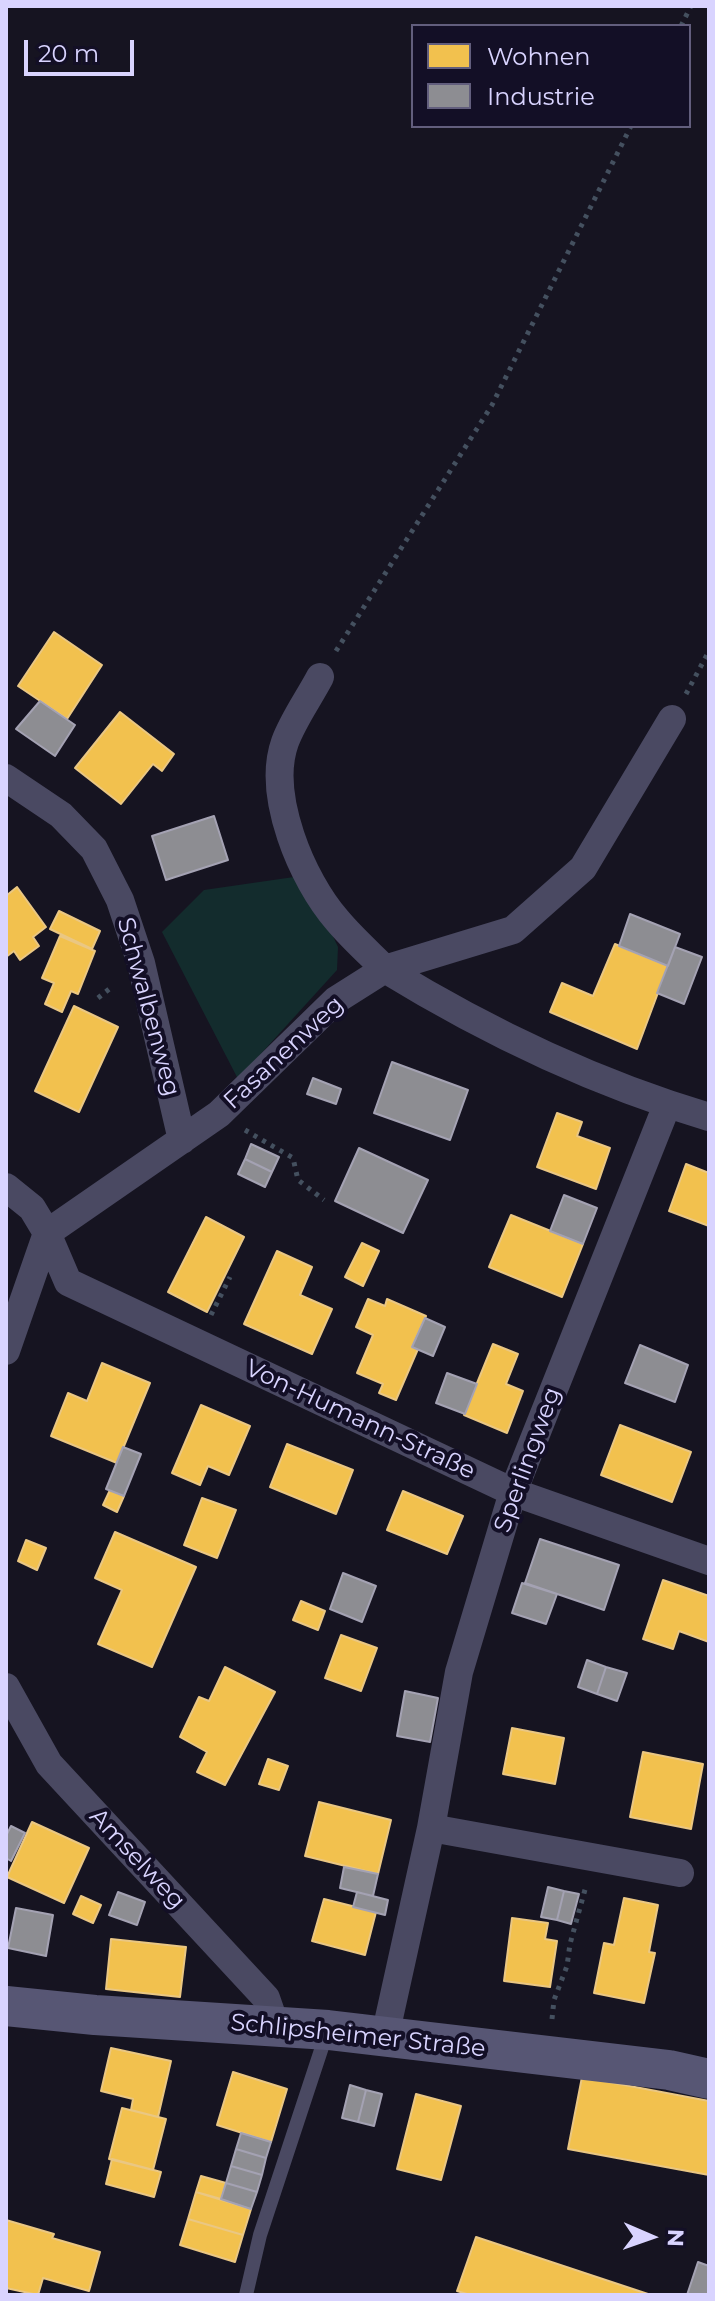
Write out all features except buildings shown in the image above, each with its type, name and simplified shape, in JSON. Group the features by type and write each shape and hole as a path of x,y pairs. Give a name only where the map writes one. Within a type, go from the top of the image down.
{"street":[{"path":"320,677 284,744 279,788 307,877 336,919 385,969 439,1003 502,1036 667,1105 709,1117"},
{"name":"Fasanenweg","path":"47,1233 219,1114 336,1000 385,969 513,930 583,868 672,719"},
{"name":"Schwalbenweg","path":"6,778 61,815 94,849 120,900 141,963 182,1140"},
{"name":"Sperlingweg","path":"385,2036 431,1828 459,1672 513,1492 667,1105"},
{"path":"6,1187 32,1208 47,1233 6,1351"},
{"name":"Von-Humann-Straße","path":"47,1233 68,1282 513,1492 709,1561"},
{"name":"Amselweg","path":"6,1687 49,1764 266,1998 275,2024"},
{"path":"431,1828 680,1873"},
{"name":"Schlipsheimer Straße","path":"6,2006 95,2015 275,2024 669,2070 709,2079"}],"lane":[{"path":"246,2295 260,2235 328,2030"}],"path":[{"path":"682,24 691,6"},
{"path":"320,677 492,405 630,128"},
{"path":"672,719 709,651"},
{"path":"219,1114 293,1158 298,1180 324,1200"},
{"path":"197,1344 230,1277"},
{"path":"553,2007 567,1966 593,1858"}],"green space":[{"path":"294,877 328,926 338,947 337,970 238,1079 162,932 204,890"}]}
